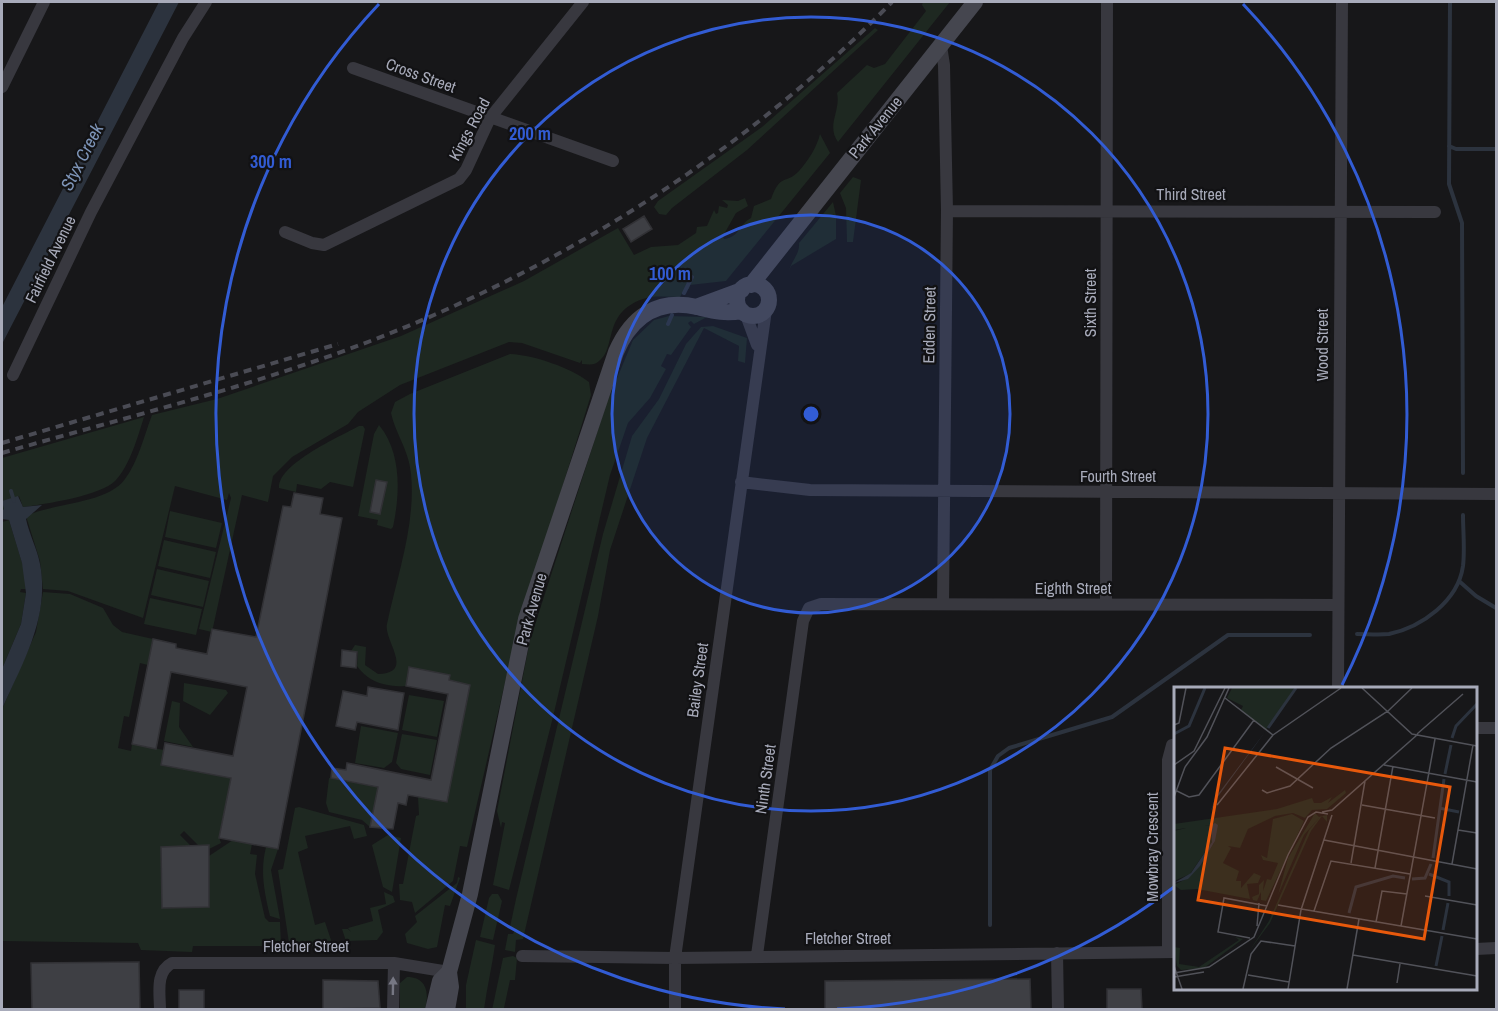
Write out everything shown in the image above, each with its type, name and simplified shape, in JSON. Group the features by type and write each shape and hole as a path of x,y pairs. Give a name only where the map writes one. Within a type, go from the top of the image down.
{"main road":[{"name":"Park Avenue","path":"696,307 752,288 776,252 975,2"},
{"path":"752,288 769,300 766,310 755,316 744,313 738,301 752,288"},
{"name":"Park Avenue","path":"447,1010 451,987 449,972 470,894 526,619 606,377 621,339 644,314 667,307 696,307 717,313 744,313"},
{"name":"Park Avenue","path":"433,1010 441,981 449,972"}],"street":[{"path":"2,87 44,2"},
{"name":"Fairfield Avenue","path":"13,375 91,212 183,38 206,2"},
{"name":"Kings Road","path":"285,232 312,243 324,245 455,182 466,170 490,118 583,2"},
{"name":"Sixth Street","path":"1106,604 1107,2"},
{"name":"Wood Street","path":"1338,687 1342,2"},
{"name":"Edden Street","path":"941,46 944,65 947,211 943,604"},
{"name":"Cross Street","path":"353,68 613,161"},
{"name":"Third Street","path":"947,211 1435,212"},
{"name":"Bailey Street","path":"675,1010 675,958 766,310"},
{"name":"Bailey Street","path":"744,313 757,342 758,355"},
{"name":"Fourth Street","path":"741,482 810,490 1497,494"},
{"name":"Eighth Street","path":"809,608 821,604 1338,605"},
{"name":"Ninth Street","path":"757,955 803,621 809,608"},
{"path":"1477,728 1497,728"},
{"name":"Mowbray Crescent","path":"1172,952 1168,760 1174,744"},
{"path":"1477,949 1497,948"},
{"name":"Fletcher Street","path":"522,956 675,958 757,955 1172,952"},
{"path":"1057,953 1058,1010"},
{"name":"Fletcher Street","path":"160,1010 160,979 164,967 177,962 394,963 449,972"},
{"path":"393,1010 394,963"}],"shaded area":[{"path":"923,2 950,2 838,142 833,130 837,93 867,65 874,68 885,64 926,11 922,5"},
{"path":"875,28 878,30 747,150 666,215 659,214 654,207 658,201 762,127"},
{"path":"820,134 830,153 726,281 690,285 680,297 652,297 630,305 616,321 608,348 597,363 582,364 582,360 580,363 522,343 509,342 400,385 358,412 348,424 292,457 273,476 268,502 242,495 212,632 199,629 231,498 229,493 227,500 175,486 143,618 68,591 43,589 40,561 26,516 106,494 117,487 134,465 152,415 217,399 401,336 524,281 618,228 634,255 651,247 678,245 696,233 697,227 707,226 714,210 716,214 718,213 719,206 727,208 728,205 722,200 738,201 745,198 748,206 736,213 723,236 724,239 729,238 751,218 754,206 771,199 778,185 794,175 806,163"},
{"path":"853,177 861,180 853,242 847,242 846,208 840,193"},
{"path":"833,202 836,216 836,239 791,266 799,243"},
{"path":"669,316 707,317 694,324 691,321 688,323 691,327 671,355 667,354 661,366 666,369 650,398 628,423 610,475 552,721 509,890 493,885 505,823 502,822 501,828 497,811 530,640 607,402 633,340 654,320"},
{"path":"713,326 747,338 745,363 738,361 739,346 704,328 647,438 610,550 598,616 523,939 516,940 515,952 505,950 508,934 513,934 515,929 510,927 516,899 603,534 632,436 659,399 686,344 701,327"},
{"path":"510,354 541,360 572,372 589,382 591,395 515,639 467,847 460,846 453,881 415,913 412,902 400,900 399,884 403,884 416,816 419,815 418,797 450,786 470,685 440,683 394,686 381,683 368,677 357,666 358,652 351,651 355,645 366,647 365,665 378,674 395,668 395,655 387,624 405,550 412,493 408,457 391,413 395,402 410,394"},
{"path":"144,417 133,450 121,474 109,486 86,495 23,507 19,496 2,511 2,458"},
{"path":"379,425 392,448 397,474 397,501 391,529 377,525 378,520 358,516 374,434"},
{"path":"359,426 365,429 353,487 330,482 321,489 297,484 296,492 279,488 281,479 299,461"},
{"path":"170,511 222,523 216,548 165,537"},
{"path":"9,520 24,569 26,589 21,589 20,592 26,593 21,624 2,669 2,522"},
{"path":"164,540 216,552 210,578 158,566"},
{"path":"157,569 209,581 203,607 151,595"},
{"path":"43,592 70,594 103,608 113,625 122,632 153,639 148,665 140,663 129,717 124,716 118,748 131,751 132,744 164,750 161,765 231,778 219,837 221,843 209,849 199,846 184,831 180,835 191,846 161,847 162,907 209,907 209,856 233,840 252,844 250,854 257,855 255,874 265,918 269,922 280,922 281,946 193,946 192,952 141,950 138,943 2,941 2,709 36,632"},
{"path":"150,598 202,609 196,635 144,624"},
{"path":"184,683 226,690 228,693 210,715 183,701"},
{"path":"409,695 444,701 437,737 402,730"},
{"path":"172,701 180,703 179,727 193,747 164,741"},
{"path":"361,726 398,733 392,762 384,768 355,763"},
{"path":"402,734 437,740 430,775 401,769 396,763"},
{"path":"329,778 378,787 370,827 362,820 329,812 326,803"},
{"path":"299,807 364,825 367,836 354,839 350,826 305,836 308,848 298,852 315,925 325,922 333,946 291,946 289,943 278,870 283,869 295,808"},
{"path":"388,835 401,838 392,892 383,887 372,845"},
{"path":"266,847 278,849 271,870 280,919 270,916 266,898 263,873"},
{"path":"458,877 460,878 450,906 445,905 437,947 428,949 407,943 405,934 417,922 415,916 457,883"},
{"path":"384,892 393,896 395,902 378,910 383,932 377,940 346,941 342,929 348,929 351,932 348,928 373,921 370,908 386,904"},
{"path":"492,894 498,894 502,901 493,940 480,937 489,898"},
{"path":"476,940 495,945 484,1009 466,1009 466,985"},
{"path":"513,956 517,958 515,980 510,980 504,1008 507,1009 492,1010 503,958"},
{"path":"407,977 423,983 427,993 425,1009 400,1010 400,983"}],"water":[{"path":"159,2 179,2 2,344 2,307"},
{"path":"18,496 23,507 42,505 26,519 40,564 41,602 33,639 2,709 2,669 21,624 26,593 22,563 9,520 2,519 4,509 2,501"}],"building":[{"path":"644,216 652,229 631,242 623,229"},
{"path":"376,480 387,482 380,514 370,512"},
{"path":"294,493 323,498 320,514 342,518 278,849 219,838 231,778 161,765 165,743 233,756 247,687 171,672 156,749 132,744 153,639 176,644 176,648 207,654 212,629 256,637 283,506 291,507"},
{"path":"342,650 357,652 356,668 341,666"},
{"path":"409,667 450,675 449,680 470,685 447,802 408,795 406,805 398,803 393,829 370,827 378,787 331,778 332,768 346,770 347,763 431,780 448,694 406,686"},
{"path":"368,687 404,693 398,730 357,722 355,730 336,726 343,691 367,696"},
{"path":"209,845 209,907 162,908 161,847"},
{"path":"139,962 140,1010 32,1010 31,963"},
{"path":"1030,979 1031,1010 825,1010 825,981"},
{"path":"323,980 378,981 380,1008 323,1009"},
{"path":"1107,989 1141,989 1142,1010 1107,1010"},
{"path":"179,990 204,990 204,1010 179,1010"}],"waterway":[{"path":"1450,2 1449,184 1462,223 1463,473"},
{"path":"1449,146 1456,149 1496,149"},
{"path":"684,293 692,277"},
{"path":"668,324 672,315"},
{"name":"Styx Creek","path":"11,491 14,501"},
{"path":"1357,634 1389,634 1401,631 1426,619 1446,601 1460,579 1463,566 1463,515"},
{"path":"1459,581 1476,596 1496,608"},
{"path":"990,925 990,770 998,756 1009,748 1112,717 1228,635 1310,635"}],"railway":[{"path":"2,453 204,396 324,358 403,328 480,294 556,255 629,213 699,166 767,115 831,60 892,2"},
{"path":"2,443 338,344"}]}
